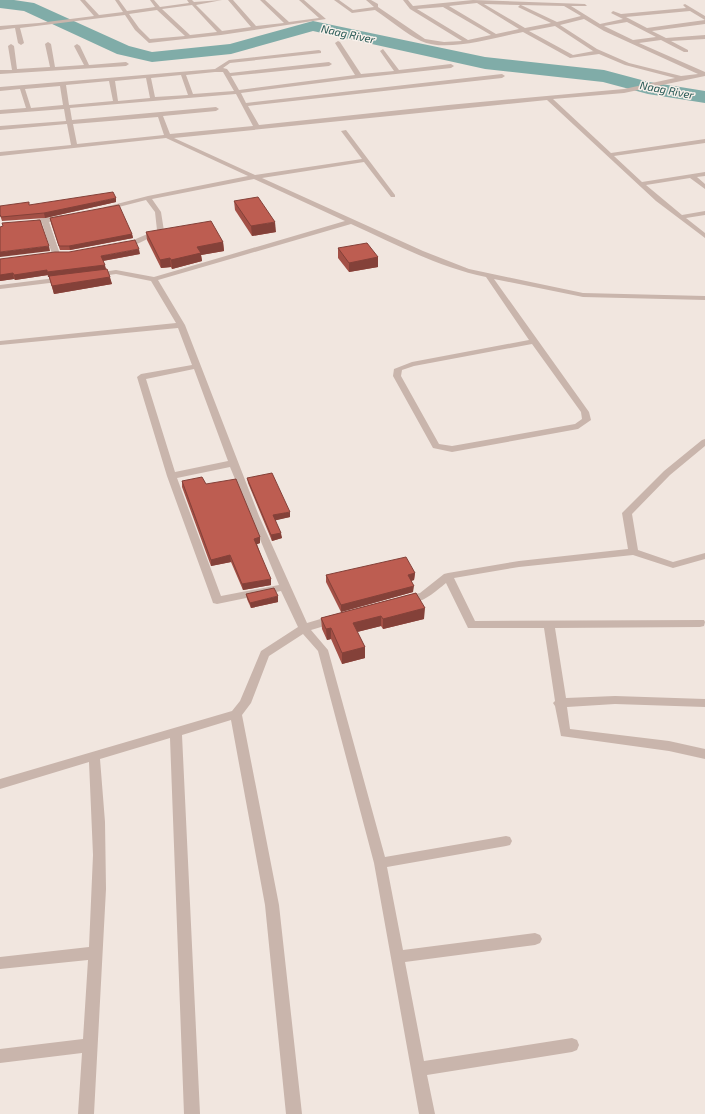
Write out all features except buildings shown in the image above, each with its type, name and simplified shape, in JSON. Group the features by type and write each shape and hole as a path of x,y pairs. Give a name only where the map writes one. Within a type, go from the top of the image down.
{"street":[{"path":"82,0 97,16"},
{"path":"117,0 124,13 149,41 323,19 301,0"},
{"path":"152,0 158,8 189,37"},
{"path":"0,28 39,25 190,2 220,0"},
{"path":"230,0 254,28"},
{"path":"262,0 288,24"},
{"path":"336,0 352,12 376,8"},
{"path":"368,0 376,5 376,8 423,40 444,44 467,42 585,17"},
{"path":"405,0 412,8 467,42"},
{"path":"438,0 443,5 495,36"},
{"path":"541,0 546,5"},
{"path":"412,8 476,1 517,4 585,5 578,0"},
{"path":"476,1 572,57 598,52 605,53 627,64 681,78"},
{"path":"190,2 221,33"},
{"path":"517,4 556,24 598,52"},
{"path":"566,5 598,26 704,74"},
{"path":"685,5 705,18"},
{"path":"621,16 691,9"},
{"path":"613,12 686,51 658,54"},
{"path":"598,26 628,20"},
{"path":"646,30 705,22"},
{"path":"17,27 21,43"},
{"path":"633,42 705,36"},
{"path":"338,43 359,76"},
{"path":"48,44 53,68"},
{"path":"11,46 15,71"},
{"path":"77,46 87,66"},
{"path":"383,50 397,71"},
{"path":"216,71 229,62 319,52"},
{"path":"0,72 126,64"},
{"path":"228,76 329,64"},
{"path":"0,112 238,92 397,71 451,66"},
{"path":"0,89 225,70 257,127"},
{"path":"183,74 191,96"},
{"path":"0,154 624,91 704,74"},
{"path":"148,76 153,100"},
{"path":"245,105 502,76"},
{"path":"112,80 116,103"},
{"path":"63,84 66,107 71,122 74,146"},
{"path":"22,87 29,110"},
{"path":"548,98 640,184 705,236"},
{"path":"0,128 216,110"},
{"path":"160,115 168,137 350,222 420,253 467,271 583,295 705,298"},
{"path":"344,131 393,196"},
{"path":"609,155 705,141"},
{"path":"97,210 126,205 148,198 254,177 366,160"},
{"path":"640,184 705,174"},
{"path":"691,176 705,188"},
{"path":"117,245 132,243 161,231 158,212 148,198"},
{"path":"680,217 705,213"},
{"path":"30,222 44,221 67,216"},
{"path":"44,221 56,254"},
{"path":"85,276 116,272 154,279 350,222"},
{"path":"488,276 585,412 587,420 578,426 452,449 436,446 396,376 398,370 412,364 535,342"},
{"path":"0,287 70,278"},
{"path":"154,279 181,325 284,587 304,628 323,650 380,863 399,957 427,1114"},
{"path":"0,343 181,325"},
{"path":"197,366 141,377 172,476 217,600 284,587"},
{"path":"632,552 627,513 667,473 705,442"},
{"path":"172,476 234,463"},
{"path":"393,603 423,596 448,576 519,564 632,552 673,565 705,556"},
{"path":"448,576 472,625 700,623"},
{"path":"0,784 236,714 245,703 265,654 304,628 348,616"},
{"path":"549,624 559,702 565,733 669,746 705,754"},
{"path":"559,702 615,700 705,703"},
{"path":"236,714 272,905 294,1114"},
{"path":"176,732 192,1114"},
{"path":"86,1114 99,888 99,813 94,755"},
{"path":"380,863 506,841"},
{"path":"399,957 535,940"},
{"path":"0,963 95,953"},
{"path":"0,1056 89,1045"},
{"path":"418,1069 572,1045"}],"waterway":[{"name":"Naag River","path":"0,3 28,7 123,50 152,57 231,49 313,26 485,63 604,76 648,88 705,97"}]}
